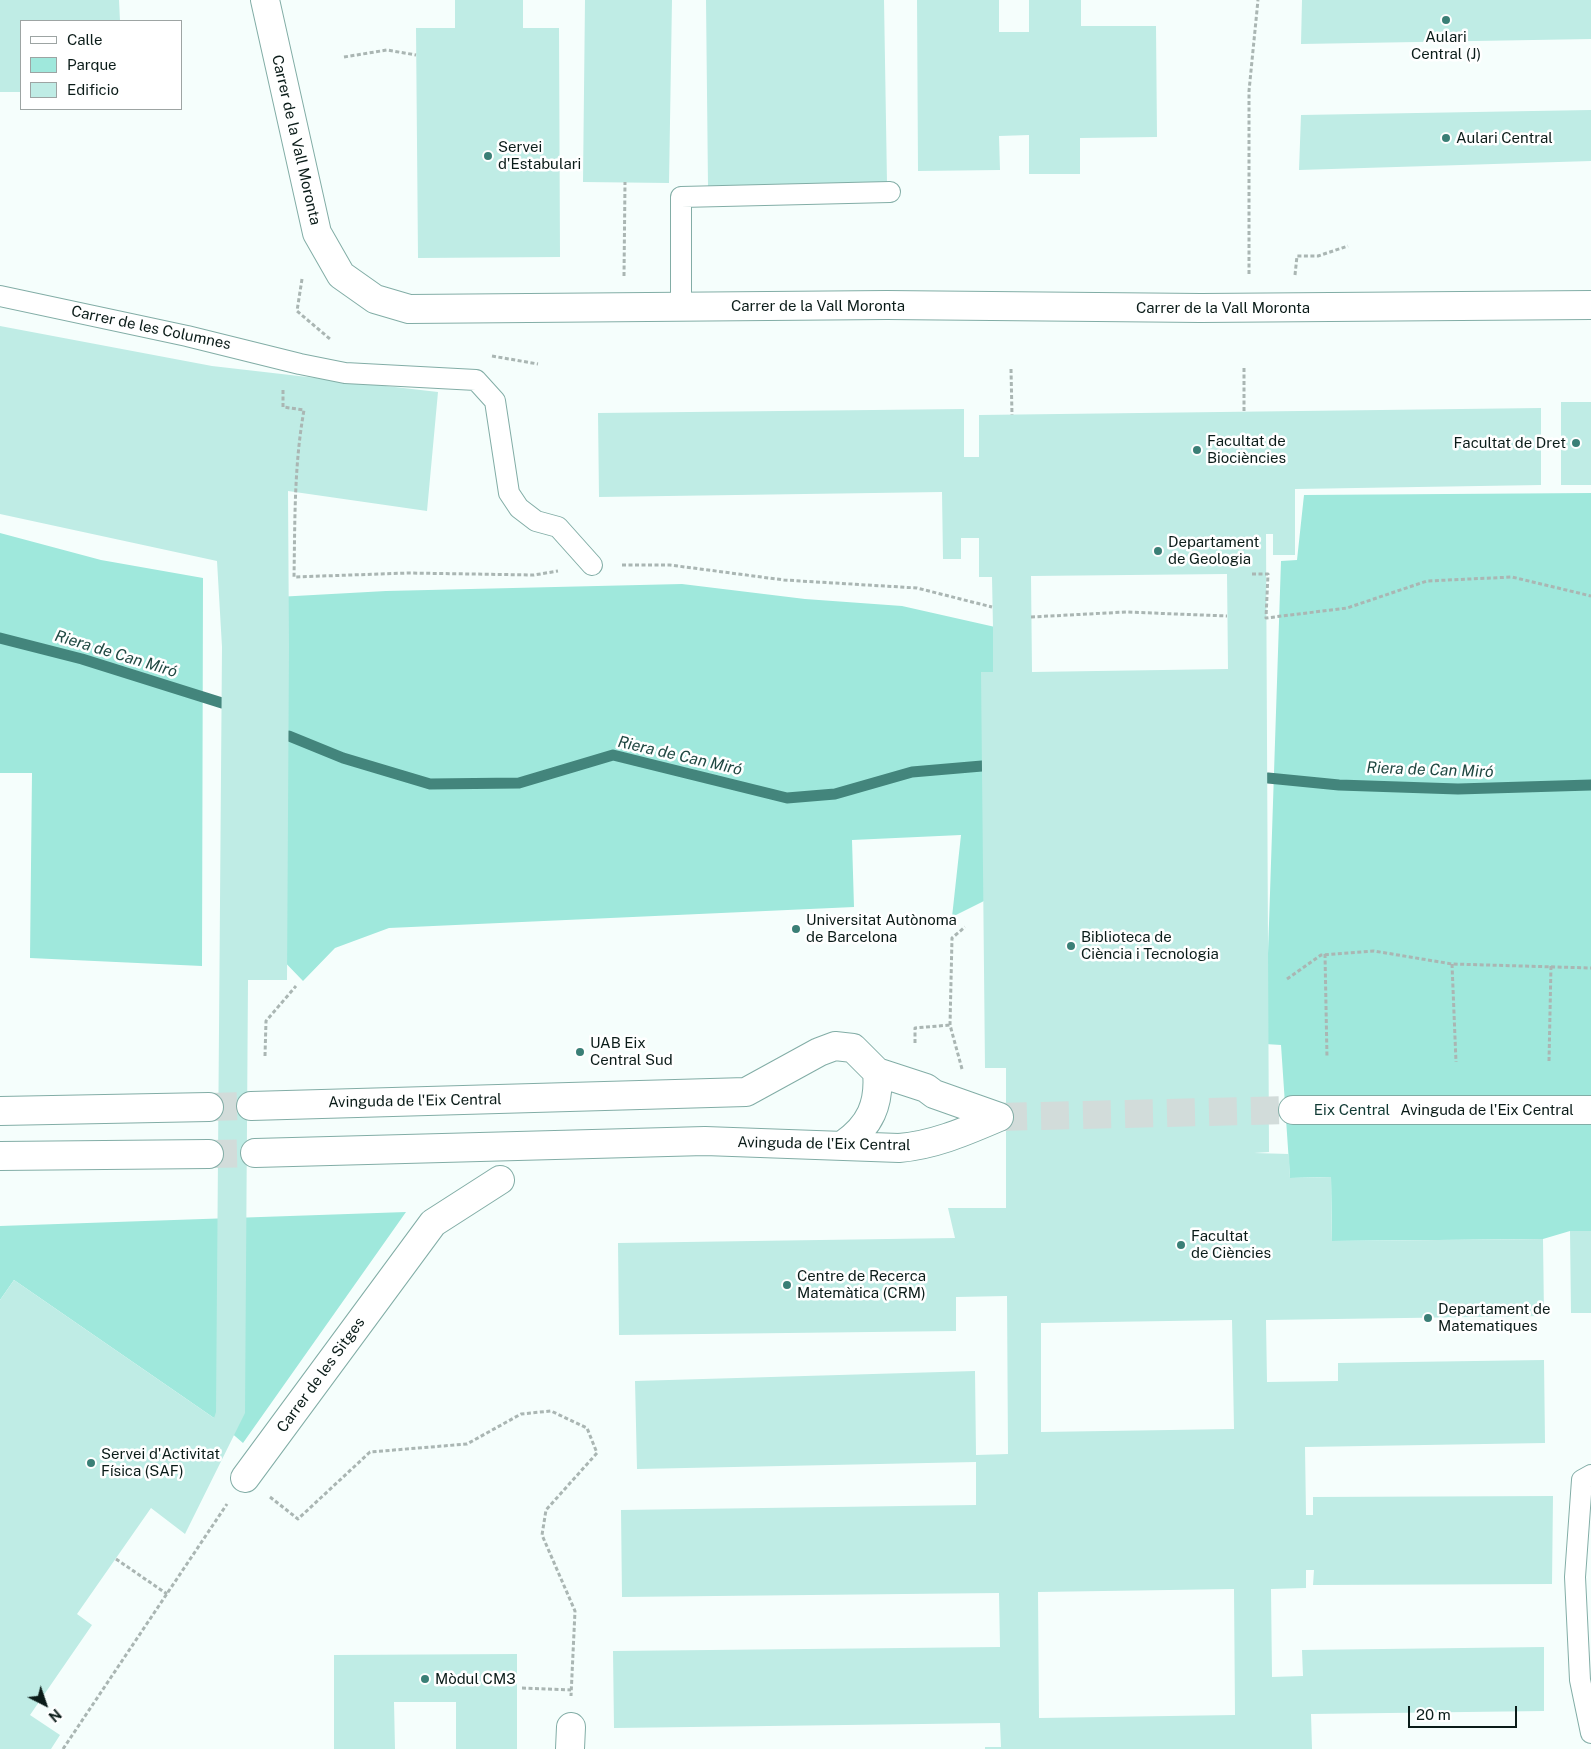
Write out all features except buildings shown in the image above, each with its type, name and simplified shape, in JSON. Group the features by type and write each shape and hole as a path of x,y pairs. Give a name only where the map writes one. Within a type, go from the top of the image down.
{"street":[{"name":"Carrer de la Vall Moronta","path":"265,0 317,233 341,275 375,300 409,309 896,306 1210,308 1591,305"},
{"name":"Avinguda de l'Eix Central","path":"251,1106 746,1092 819,1052 835,1046 853,1048 877,1072 926,1088 934,1094 999,1117 948,1140 917,1147 705,1141 255,1153"},
{"path":"844,1144 858,1134 869,1122 876,1106 879,1089 877,1072"},
{"path":"0,1111 209,1107"},
{"name":"Avinguda de l'Eix Central","path":"1293,1110 1591,1110"},
{"path":"0,1156 209,1154"},
{"name":"Carrer de les Sitges","path":"245,1478 433,1223 500,1180"}],"lane":[{"path":"681,307 681,197 890,192"},
{"name":"Carrer de les Columnes","path":"0,296 187,336 300,364 345,372 476,380 495,401 509,493 519,508 536,521 558,527 592,565"},
{"path":"1591,1475 1582,1480 1575,1578 1580,1680 1591,1734"}],"path":[{"path":"1249,275 1249,91 1258,0"},
{"path":"344,57 387,50 416,55"},
{"path":"624,281 625,182"},
{"path":"1296,275 1297,256 1318,256 1348,246"},
{"path":"302,279 297,311 332,341"},
{"path":"1244,368 1244,412"},
{"path":"1011,369 1012,415"},
{"path":"284,386 283,407 304,410 298,444 296,477 294,577 408,573 534,575 592,565 670,565 784,580 917,588 992,607"},
{"path":"1252,574 1268,574 1266,618 1347,608 1427,582 1512,578 1591,596"},
{"path":"1032,617 1126,612 1227,616"},
{"path":"964,1078 950,1025 952,938 965,927"},
{"path":"1287,979 1325,954 1374,951 1452,964 1550,965 1591,968"},
{"path":"1325,954 1327,1058"},
{"path":"1452,964 1456,1062"},
{"path":"1549,1061 1550,965"},
{"path":"265,1056 266,1021 296,986"},
{"path":"915,1044 915,1028 950,1025"},
{"path":"63,1749 128,1649 245,1478 298,1519 370,1452 467,1444 521,1414 551,1411 587,1428 597,1453 546,1510 542,1535 575,1611 570,1738"},
{"path":"116,1559 167,1594"},
{"path":"522,1688 571,1690"}],"green space":[{"name":"Eix Central","path":"1591,493 1591,1231 1570,1231 1543,1239 1332,1241 1331,1177 1290,1178 1281,1045 1265,1044 1281,561 1297,560 1304,495"},
{"path":"0,533 101,560 203,578 202,966 30,958 32,773 0,773"},
{"path":"682,584 805,599 902,606 1004,629 994,896 952,917 961,835 852,840 854,907 389,928 335,948 303,981 277,954 277,597 386,591"},
{"path":"406,1212 243,1443 214,1418 14,1280 0,1300 0,1226"}],"waterway":[{"name":"Riera de Can Miró","path":"0,638 82,659 222,703"},
{"name":"Riera de Can Miró","path":"289,736 343,758 430,784 519,783 613,755 787,798 835,794 912,772 982,766"},
{"name":"Riera de Can Miró","path":"1268,778 1339,785 1458,789 1591,785"}],"tunnel":[{"path":"209,1107 251,1106"},
{"path":"999,1117 1293,1110"},
{"path":"209,1154 255,1153"}],"place":[{"name":"Aulari Central (J)","path":"1446,20"},
{"name":"Aulari Central","path":"1446,138"},
{"name":"Servei d'Estabulari","path":"488,156"},
{"name":"Facultat de Dret","path":"1576,443"},
{"name":"Facultat de Biociències","path":"1197,450"},
{"name":"Departament de Geologia","path":"1158,551"},
{"name":"Universitat Autònoma de Barcelona","path":"796,929"},
{"name":"Biblioteca de Ciència i Tecnologia","path":"1071,946"},
{"name":"UAB Eix Central Sud","path":"580,1052"},
{"name":"Facultat de Ciències","path":"1181,1245"},
{"name":"Centre de Recerca Matemàtica (CRM)","path":"787,1285"},
{"name":"Departament de Matematiques","path":"1428,1318"},
{"name":"Servei d'Activitat Física (SAF)","path":"91,1463"},
{"name":"Mòdul CM3","path":"425,1679"}]}
